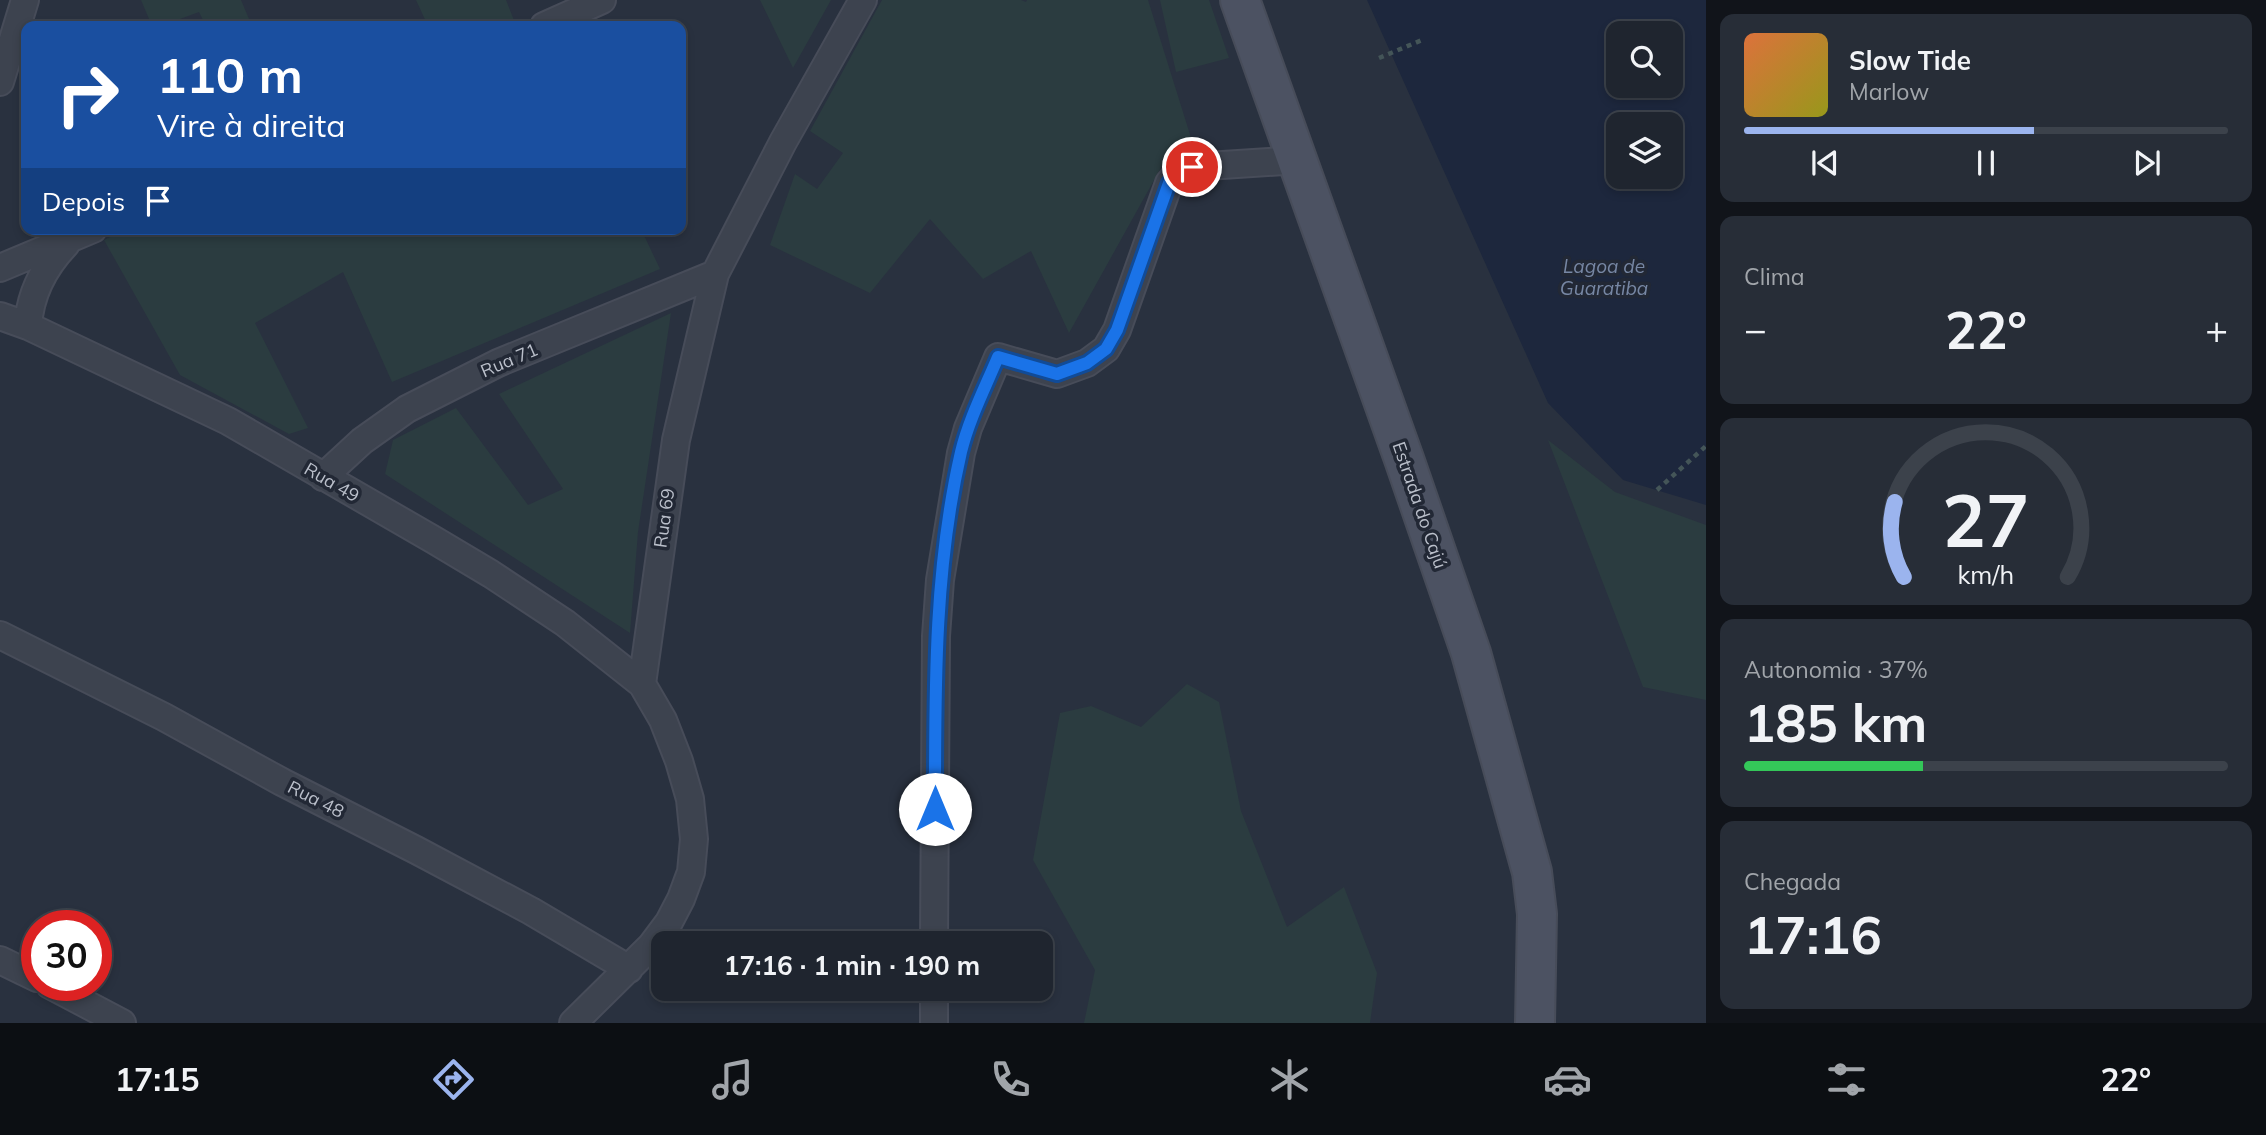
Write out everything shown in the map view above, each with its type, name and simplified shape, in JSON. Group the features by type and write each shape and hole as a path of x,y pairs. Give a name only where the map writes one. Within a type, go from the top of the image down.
{"main road":[{"name":"Estrada do Cajú","path":"1240,0 1471,653 1529,862 1537,914 1535,1023"}],"street":[{"path":"0,82 25,0"},
{"path":"555,21 602,0"},
{"name":"Rua 69","path":"642,684 676,440 715,274 783,142 863,0"},
{"path":"934,931 936,636 940,580 961,453 968,428 998,357 1057,374 1087,363 1106,349 1117,330 1169,183 1178,172 1192,167 1298,160"},
{"path":"0,268 80,235"},
{"path":"28,326 34,290 44,271 81,235"},
{"name":"Rua 71","path":"323,477 362,441 407,409 498,363 715,274"},
{"name":"Rua 49","path":"0,316 28,326 228,421 491,574 565,623 642,684"},
{"name":"Rua 48","path":"0,635 164,717 282,782 462,874 629,969"},
{"path":"573,1023 629,969 663,930 681,899 691,872 694,839 690,799 663,720 642,684"},
{"path":"0,960 21,970"},
{"path":"80,1001 122,1023"},
{"path":"934,1001 934,1023"}],"path":[{"path":"1379,58 1422,40"},
{"path":"1657,490 1706,446"}],"shaded area":[{"path":"141,0 241,0 250,21 204,21 199,12 175,21 150,21"},
{"path":"416,0 506,0 514,21 426,21"},
{"path":"760,0 831,0 793,68"},
{"path":"882,0 1148,0 1192,141 1168,155 1069,333 1031,251 983,279 930,219 870,293 770,245 795,174 817,189 843,153 810,131"},
{"path":"1160,0 1209,0 1229,58 1176,72"},
{"path":"114,235 644,235 660,269 392,382 343,272 255,323 308,428 289,434 180,375 104,240"},
{"path":"671,313 638,532 630,633 385,474 393,440 456,408 528,505 563,489 499,394"},
{"path":"1548,440 1615,492 1706,525 1706,700 1643,687"},
{"path":"1187,684 1219,702 1241,811 1287,927 1344,887 1377,973 1370,1023 1084,1023 1095,970 1033,860 1060,713 1091,706 1141,727"}],"water":[{"name":"Lagoa de Guaratiba","path":"1367,0 1706,0 1706,505 1623,480 1548,403"}],"route":[{"path":"935,809 936,636 940,580 961,453 968,428 998,357 1057,374 1087,363 1106,349 1117,330 1169,183 1178,172 1192,167"}]}
